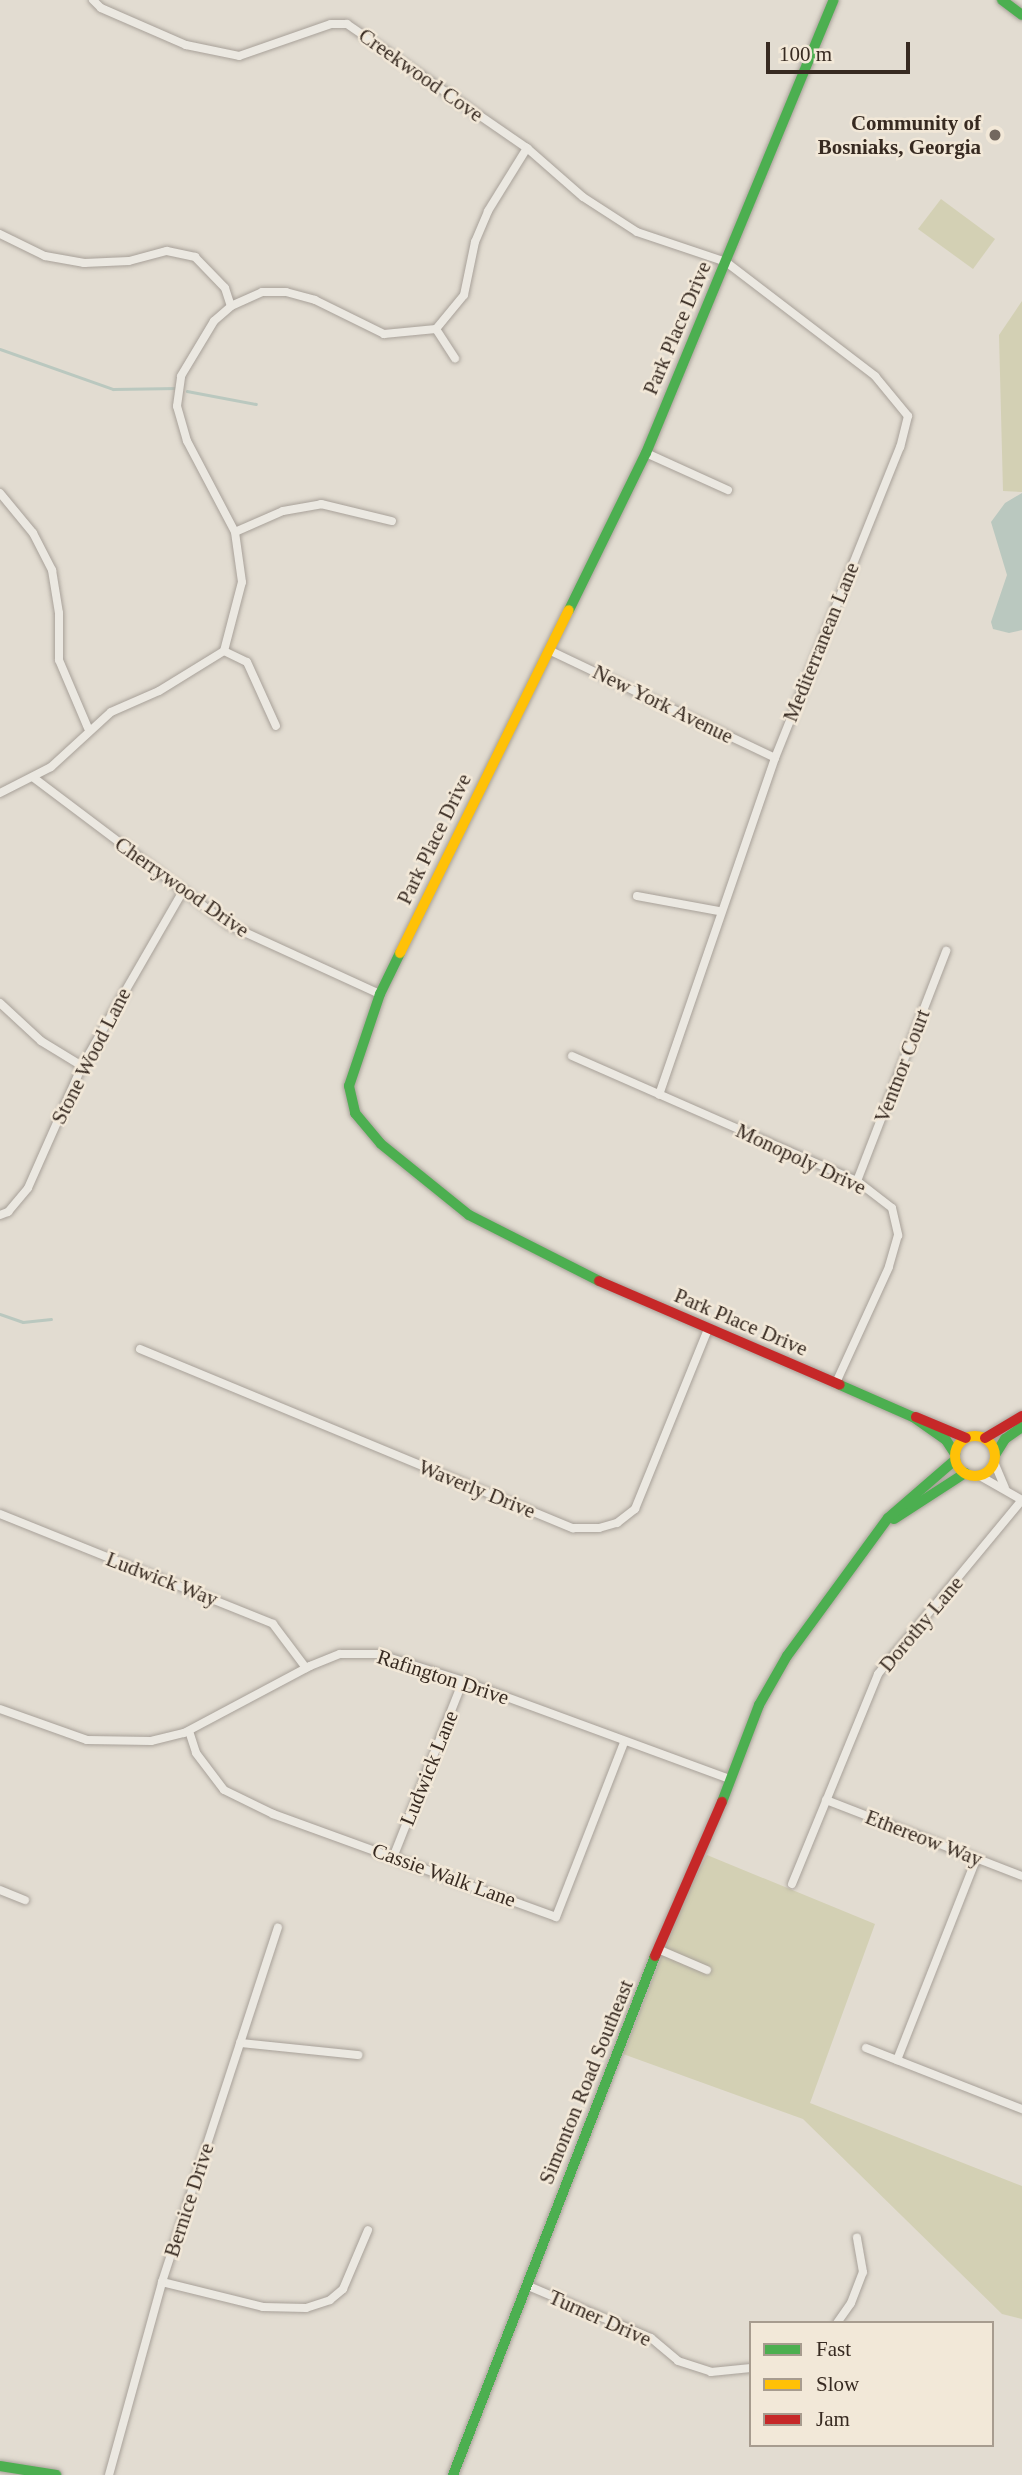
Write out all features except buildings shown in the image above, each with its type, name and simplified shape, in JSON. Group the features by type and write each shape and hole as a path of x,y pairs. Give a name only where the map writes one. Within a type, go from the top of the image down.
{"street":[{"name":"Creekwood Cove","path":"93,0 101,8 186,45 239,56 331,24 347,23 527,148 583,197 637,232 726,262"},
{"name":"Park Place Drive","path":"834,0 646,453 380,994 349,1086 355,1113 380,1144 469,1215 591,1278 913,1417 937,1423 965,1438"},
{"path":"1002,0 1022,15"},
{"path":"0,793 34,778 76,745 88,728 224,651 242,583 235,532 187,441 177,406 186,365 214,321 231,306 262,292 286,292 315,300 384,334 436,329 464,295 475,242 488,211 527,148"},
{"path":"0,234 45,256 84,263 129,261 167,251 195,257 225,288 231,306"},
{"name":"Mediterranean Lane","path":"659,1095 719,911 775,758 900,447 908,416 874,376 726,262"},
{"path":"436,329 455,358"},
{"path":"646,453 728,490"},
{"path":"0,493 33,533 52,570 59,613 59,660 88,728"},
{"path":"235,532 283,511 321,505 391,520"},
{"name":"New York Avenue","path":"551,650 775,758"},
{"path":"224,651 247,662 276,726"},
{"name":"Cherrywood Drive","path":"34,778 182,893 266,945 380,994"},
{"name":"Stone Wood Lane","path":"0,1215 8,1212 28,1188 82,1066 182,893"},
{"path":"637,897 719,911"},
{"name":"Ventnor Court","path":"857,1181 946,951"},
{"path":"0,1003 41,1041 82,1066"},
{"name":"Monopoly Drive","path":"572,1056 857,1181 892,1208 898,1235 889,1268 836,1383"},
{"name":"Waverly Drive","path":"140,1349 573,1528 599,1528 617,1523 635,1509 708,1329"},
{"path":"965,1474 955,1457 965,1438 985,1438 1022,1416"},
{"name":"Park Place Drive","path":"913,1417 946,1440 955,1457"},
{"path":"980,1476 1022,1427"},
{"path":"985,1438 1005,1488"},
{"name":"Simonton Road Southeast","path":"453,2475 526,2285 759,1705 794,1645 883,1527 903,1503 955,1457"},
{"path":"883,1527 965,1474 980,1476 1022,1500"},
{"name":"Dorothy Lane","path":"792,1884 878,1674 1022,1500"},
{"name":"Ludwick Way","path":"0,1514 273,1623 306,1668"},
{"name":"Rafington Drive","path":"0,1709 87,1740 151,1741 189,1731 306,1668 340,1654 370,1653 463,1681 624,1743 730,1779"},
{"name":"Ludwick Lane","path":"394,1855 463,1681"},
{"name":"Cassie Walk Lane","path":"189,1731 196,1753 224,1790 273,1814 394,1855 556,1917 624,1743"},
{"name":"Ethereow Way","path":"826,1800 1022,1877"},
{"path":"897,2060 976,1859"},
{"path":"0,1890 25,1900"},
{"name":"Bernice Drive","path":"109,2475 162,2282 278,1928"},
{"path":"660,1950 707,1970"},
{"path":"240,2043 359,2055"},
{"path":"866,2048 1022,2109"},
{"path":"162,2282 262,2307 306,2308 330,2300 348,2283 368,2230"},
{"path":"838,2321 851,2303 863,2272 857,2238"},
{"name":"Turner Drive","path":"526,2285 651,2338 678,2361 711,2372 749,2368"},
{"path":"0,2466 56,2475"}],"shaded area":[{"path":"941,199 995,239 973,269 918,229"},
{"path":"1022,301 1022,492 1003,491 999,335"},
{"path":"1022,493 1022,630 1009,633 993,629 991,622 1007,575 991,522 1005,503"},
{"path":"707,1855 875,1924 810,2103 1022,2186 1022,2319 1002,2314 803,2119 623,2054 687,1892"}],"waterway":[{"path":"0,349 113,389 178,388"},
{"path":"187,391 256,404"},
{"path":"0,1314 23,1322 51,1319"}],"traffic: fast":[{"path":"569,610 646,453 834,0"},
{"path":"1002,0 1022,15"},
{"path":"400,953 380,994 349,1086 355,1113 381,1144 469,1215 599,1281"},
{"path":"840,1385 913,1417 946,1440 955,1454"},
{"path":"995,1455 1005,1439 1022,1427"},
{"path":"722,1802 759,1705 787,1656 888,1518 955,1460"},
{"path":"894,1519 965,1473"},
{"path":"453,2475 655,1956"},
{"path":"0,2466 56,2475"}],"traffic: slow":[{"path":"400,953 569,610"},
{"path":"975,1436 983,1437 989,1442 994,1448 995,1456 994,1464 989,1470 983,1475 975,1476 967,1475 961,1470 956,1464 955,1456 956,1448 961,1442 967,1437 975,1436"}],"traffic: jam":[{"path":"599,1281 840,1385"},
{"path":"985,1438 1022,1416"},
{"path":"916,1417 966,1438"},
{"path":"655,1956 722,1802"}],"place":[{"name":"Community of Bosniaks, Georgia","path":"995,135"}]}
